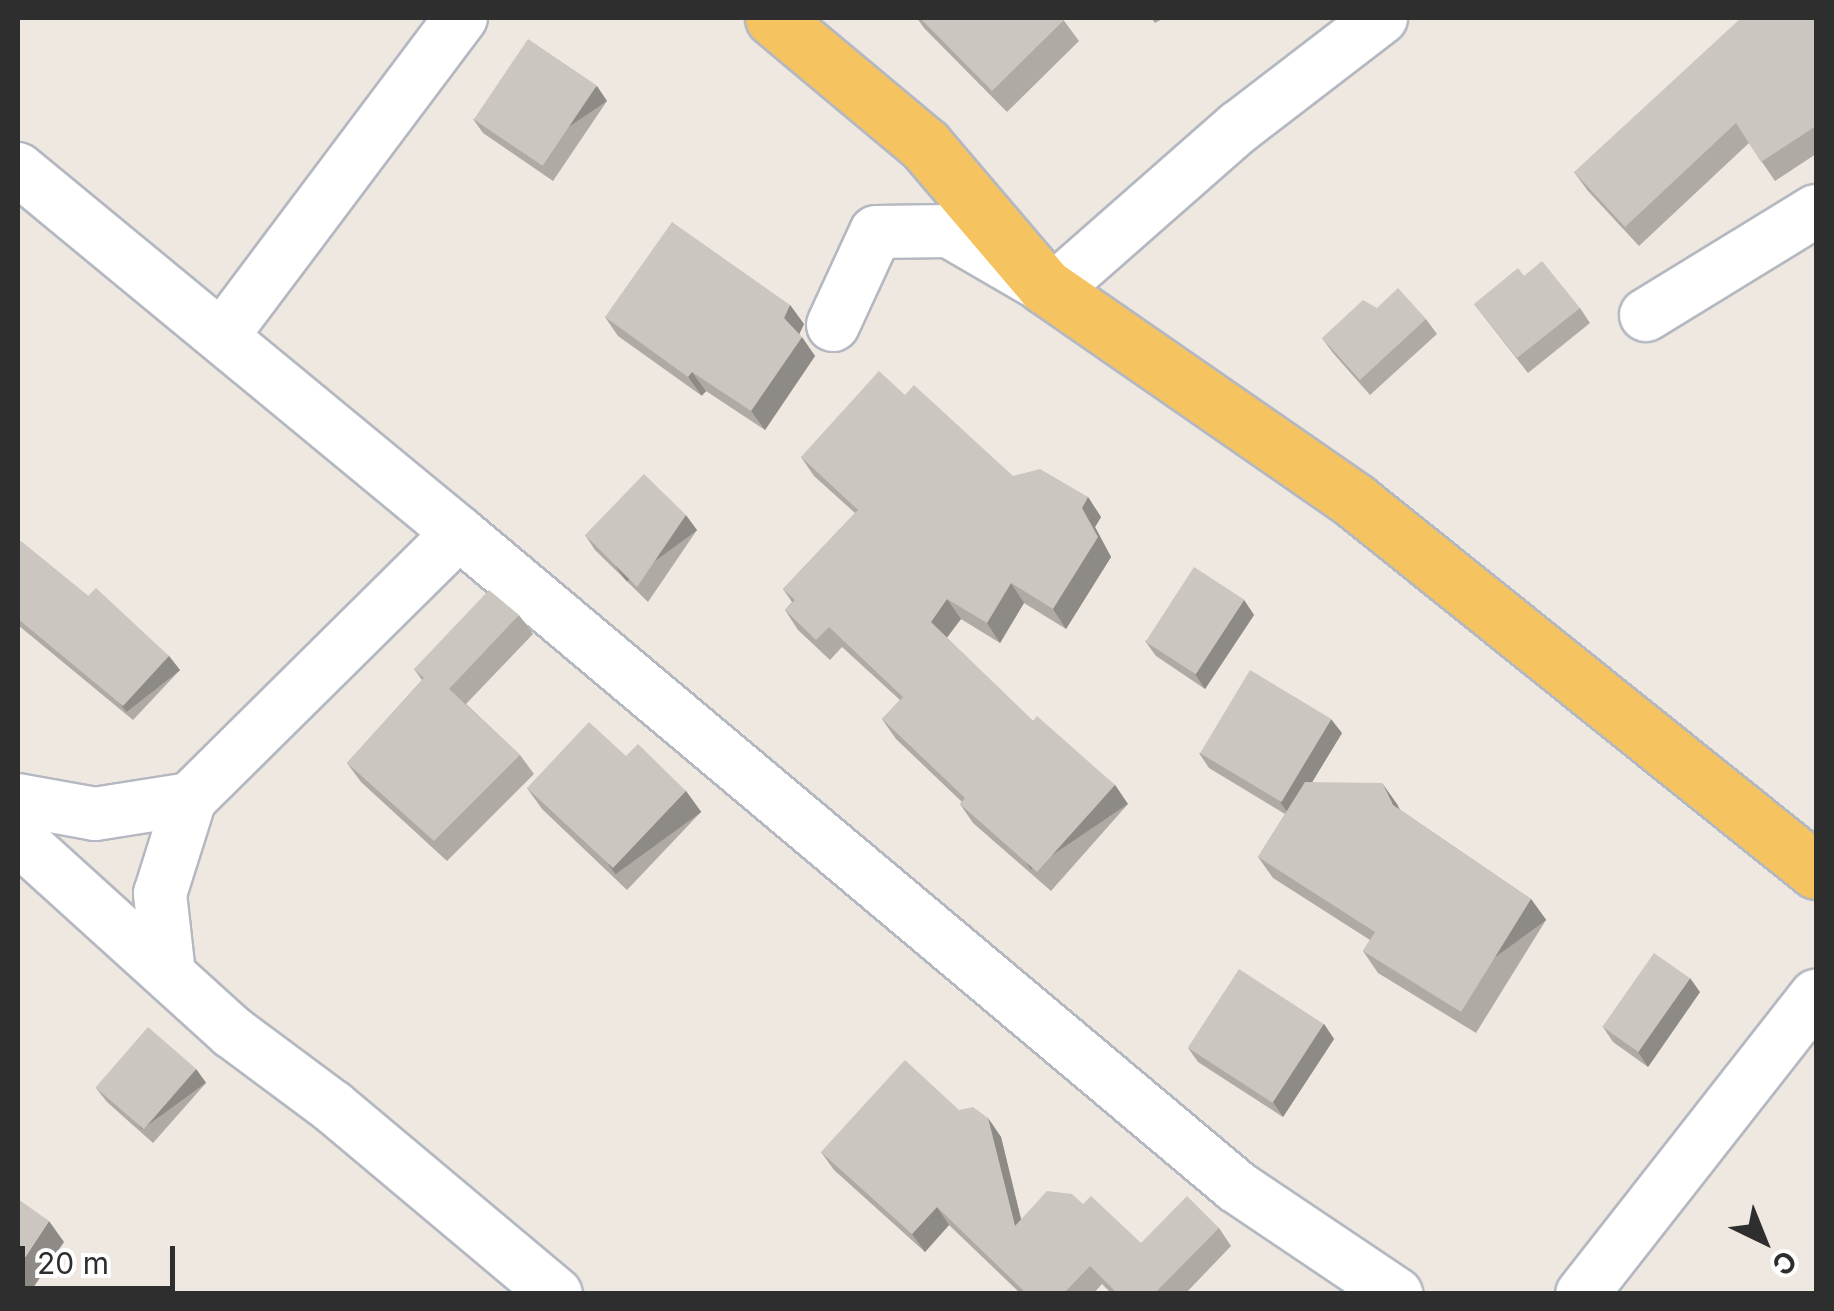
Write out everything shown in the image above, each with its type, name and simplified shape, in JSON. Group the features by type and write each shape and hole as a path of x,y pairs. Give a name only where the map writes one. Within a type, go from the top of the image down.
{"main road":[{"path":"774,18 925,145 1052,291 1355,501 1816,871"}],"street":[{"path":"222,336 461,18"},
{"path":"832,325 876,232 949,231 1052,291 1239,128 1381,18"},
{"path":"18,168 459,532 1237,1187 1396,1294"},
{"path":"1646,315 1816,211"},
{"path":"169,974 160,894 190,799 459,532"},
{"path":"18,800 95,814 190,799"},
{"path":"18,838 232,1032 334,1108 556,1294"},
{"path":"1582,1294 1816,996"}],"building":[{"path":"920,18 1062,18 1064,20 992,91"},
{"path":"1741,18 1816,18 1816,126 1761,162 1736,123 1625,227 1574,172"},
{"path":"528,39 597,85 543,166 474,119"},
{"path":"672,222 790,305 784,318 802,337 751,411 692,372 688,377 605,317"},
{"path":"1542,261 1580,308 1517,358 1474,304 1518,268 1524,276"},
{"path":"1398,288 1426,319 1360,380 1322,338 1363,300 1377,308"},
{"path":"879,371 905,395 914,385 1013,476 1040,469 1088,497 1082,508 1098,537 1053,609 1011,583 987,623 947,599 931,622 1033,721 1037,716 1115,785 1037,872 960,804 965,798 882,719 903,697 829,627 816,640 785,610 795,600 783,589 858,510 801,457"},
{"path":"644,474 686,515 637,587 585,535"},
{"path":"18,539 88,596 96,588 169,656 123,706 18,619"},
{"path":"1194,567 1244,600 1196,674 1146,642"},
{"path":"489,590 519,615 449,689 520,755 434,841 347,763 424,678 414,669"},
{"path":"1250,670 1331,719 1281,802 1200,753"},
{"path":"589,722 626,756 638,744 686,791 613,868 527,788"},
{"path":"1305,782 1382,783 1393,805 1531,899 1461,1012 1363,951 1375,932 1258,857"},
{"path":"1654,953 1690,978 1638,1052 1602,1027"},
{"path":"1239,969 1324,1024 1273,1103 1188,1048"},
{"path":"148,1027 196,1069 144,1129 96,1087"},
{"path":"905,1060 959,1110 973,1107 988,1118 1015,1226 1047,1191 1072,1194 1083,1204 1091,1196 1141,1243 1187,1196 1219,1228 1154,1294 1118,1294 1090,1266 1063,1294 1027,1294 937,1207 912,1234 821,1152"},
{"path":"18,1199 49,1221 18,1268"}]}
